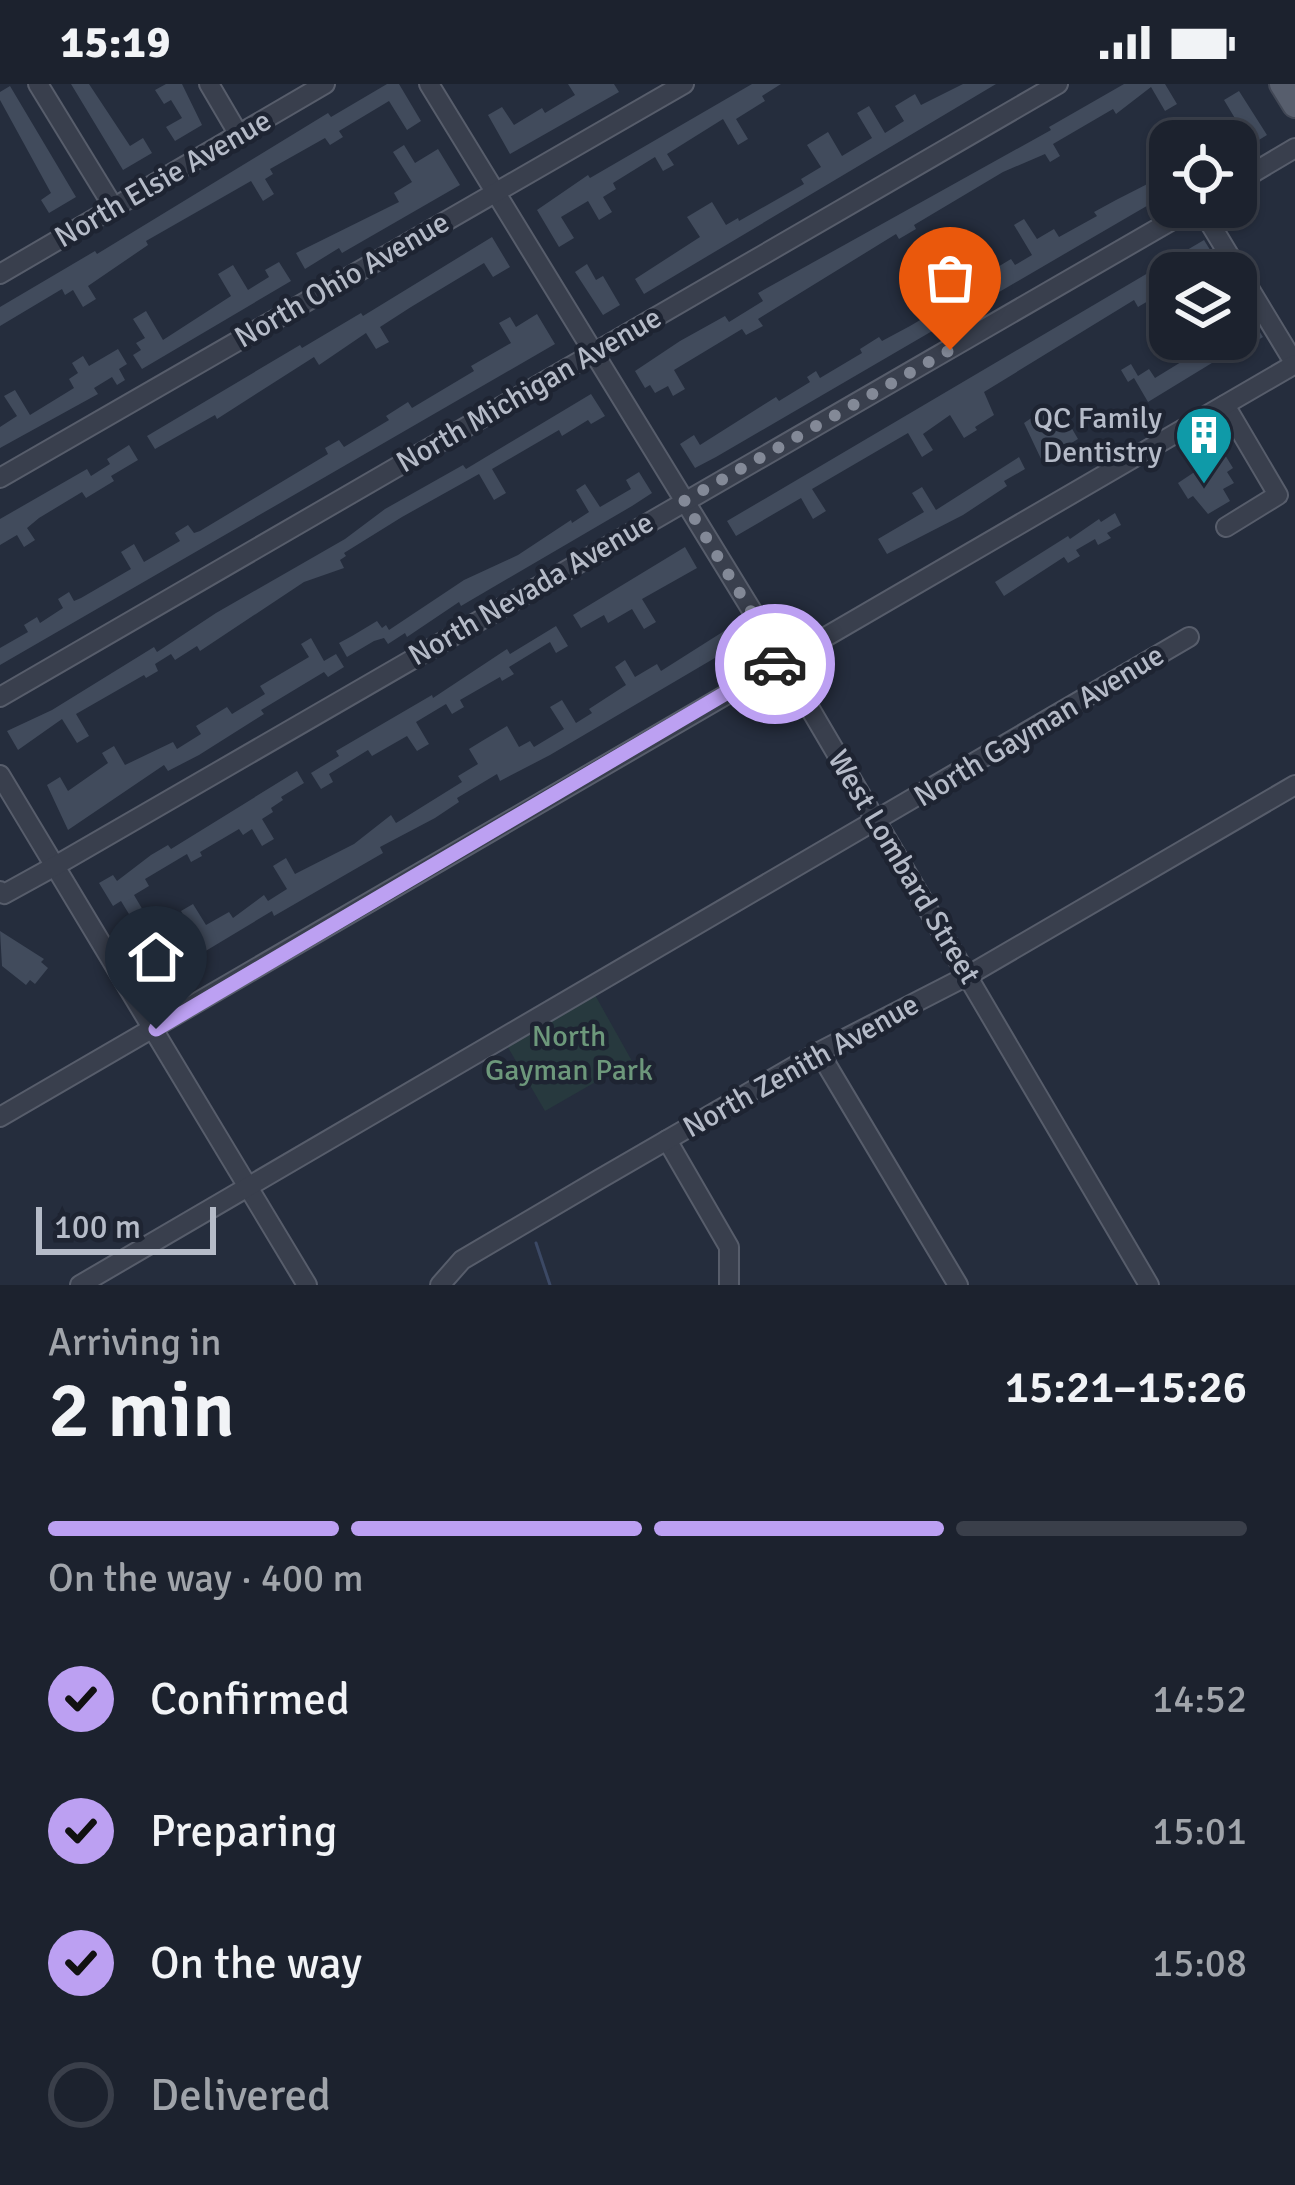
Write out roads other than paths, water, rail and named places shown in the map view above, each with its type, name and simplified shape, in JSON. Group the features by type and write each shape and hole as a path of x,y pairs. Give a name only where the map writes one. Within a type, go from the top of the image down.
{"main road":[{"path":"1282,84 1295,105"}],"street":[{"path":"38,84 114,208"},
{"path":"209,84 239,135"},
{"name":"North Elsie Avenue","path":"0,274 325,84"},
{"name":"West Lombard Street","path":"429,84 878,822 1149,1285"},
{"name":"North Ohio Avenue","path":"0,478 684,84"},
{"name":"North Michigan Avenue","path":"0,697 1058,84"},
{"path":"1257,171 1295,148"},
{"name":"North Nevada Avenue","path":"0,891 4,894 55,866 1160,228"},
{"path":"0,1117 1295,364 1210,228"},
{"path":"1225,405 1278,495 1226,527"},
{"name":"North Gayman Avenue","path":"80,1285 1189,637"},
{"path":"0,775 8,807 55,866 307,1285"},
{"name":"North Zenith Avenue","path":"440,1285 462,1260 1295,784"},
{"path":"819,1052 958,1285"},
{"path":"667,1141 729,1247 729,1285"}],"waterway":[{"path":"536,1243 550,1285"}],"place":[{"name":"QC Family Dentistry","path":"1204,486"}],"park label":[{"name":"North Gayman Park","path":"569,1053"}]}
